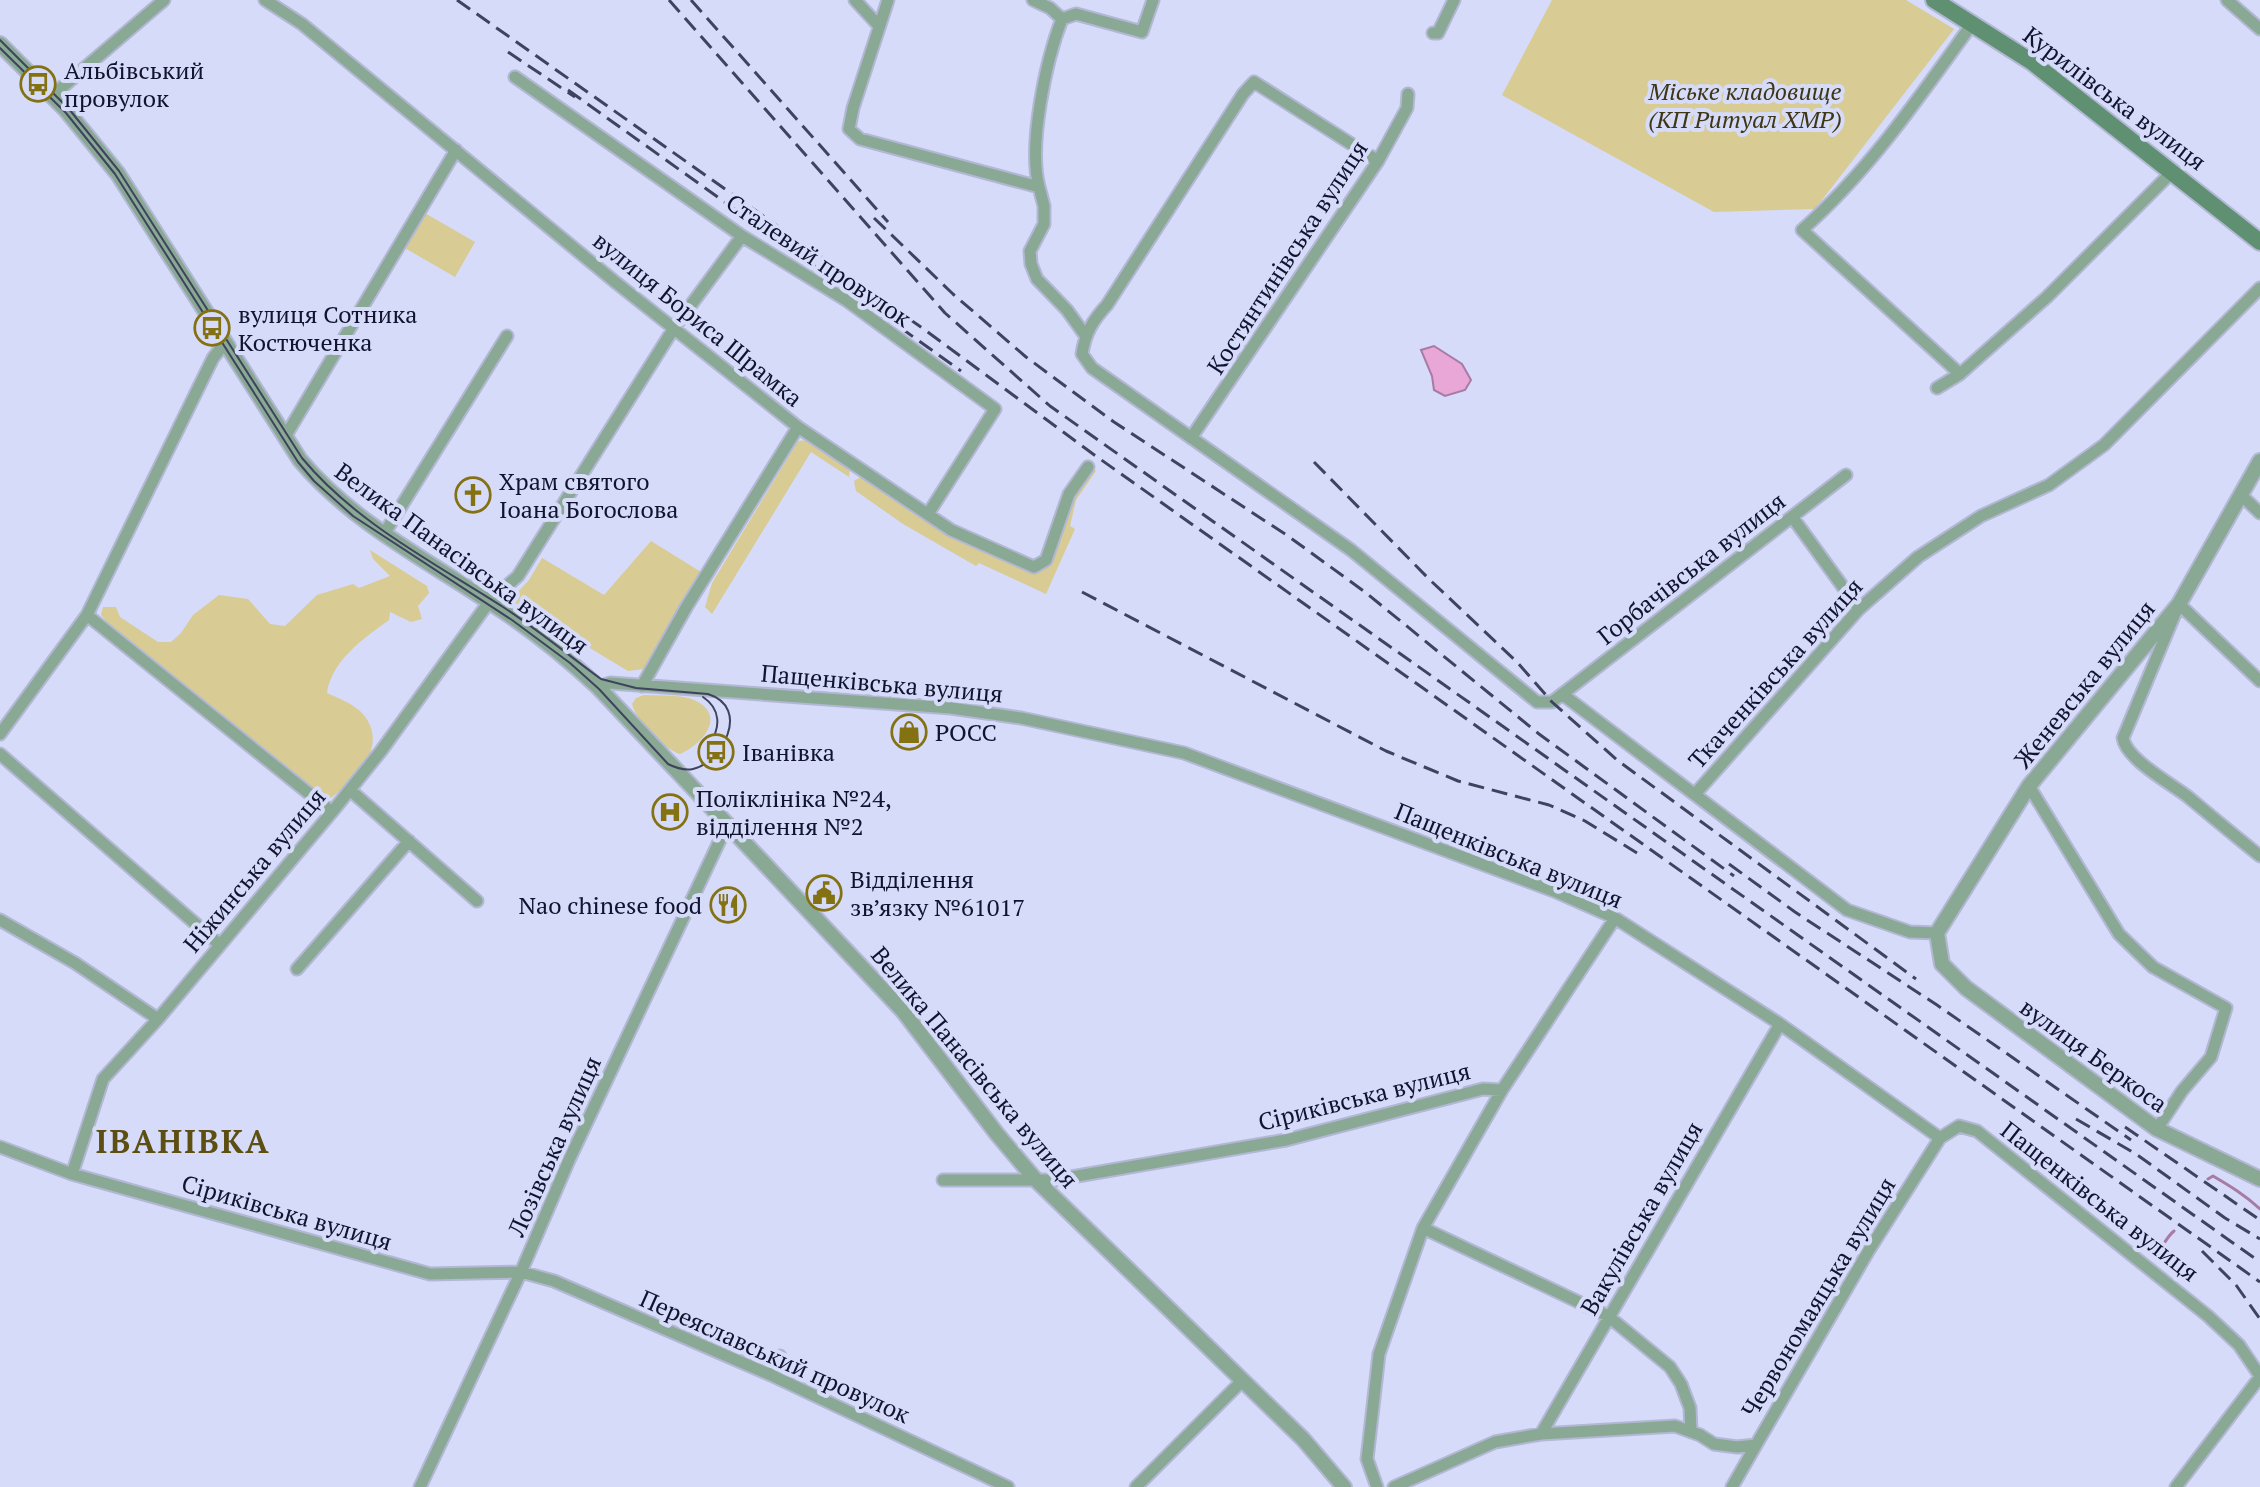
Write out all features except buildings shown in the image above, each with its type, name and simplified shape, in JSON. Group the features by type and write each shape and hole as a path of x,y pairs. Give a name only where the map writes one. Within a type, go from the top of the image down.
{"main road":[{"name":"Курилівська вулиця","path":"1934,0 2032,62 2260,242"}],"street":[{"path":"52,96 164,0"},
{"name":"вулиця Бориса Шрамка","path":"265,0 302,24 798,427 951,530 1034,567 1046,560 1069,494 1088,467"},
{"path":"855,0 879,26"},
{"path":"888,0 849,129 860,139 1039,187"},
{"path":"1033,0 1050,8 1062,19"},
{"path":"1085,335 1067,310 1037,279 1031,264 1030,251 1044,224 1044,206 1034,155 1054,40 1062,19 1076,14 1142,32 1153,0"},
{"path":"1433,33 1438,33 1454,0"},
{"path":"2227,0 2260,29"},
{"path":"1960,374 1802,230 1832,204 1894,132 1972,24"},
{"name":"Велика Панасівська вулиця","path":"0,44 52,96 118,174 285,437 316,480 384,534 545,640 598,687 903,1011 1035,1179 1303,1439 1344,1487"},
{"name":"Сталевий провулок","path":"515,77 742,236 846,300 995,409 928,514"},
{"path":"1378,161 1254,82 1187,177 1085,335 1082,354 1092,368 1351,550 1524,694 1537,702 1552,702 1562,694 1847,910 1910,932 1937,933"},
{"name":"Костянтинівська вулиця","path":"1191,438 1378,161 1407,108 1408,94"},
{"path":"285,437 456,150"},
{"path":"1937,388 1960,374 2047,297 2173,171"},
{"name":"Ніжинська вулиця","path":"72,1174 103,1079 158,1019 332,812 489,602 518,576 674,328 742,236"},
{"name":"Ткаченківська вулиця","path":"1696,793 1859,609 1918,557 1981,516 2049,485 2104,445 2260,288"},
{"path":"384,534 507,336"},
{"path":"0,734 87,615 213,358 225,343"},
{"path":"642,686 687,606 798,427"},
{"name":"Женевська вулиця","path":"1937,933 2029,786 2179,604 2260,461"},
{"name":"Горбачівська вулиця","path":"1562,694 1846,475"},
{"path":"2241,495 2260,513"},
{"path":"1793,518 1859,609"},
{"path":"2260,681 2179,604 2123,743 2158,777 2260,856"},
{"path":"87,615 332,812"},
{"name":"Пащенківська вулиця","path":"598,687 610,683 951,708 1021,718 1184,753 1554,891 1615,918 1780,1024 1940,1138 1959,1126 1977,1131 2208,1316 2239,1345 2260,1376"},
{"path":"0,754 220,945"},
{"path":"2029,786 2119,934 2153,967 2226,1008 2211,1057 2182,1091 2157,1129"},
{"path":"350,790 477,901"},
{"name":"Лозівська вулиця","path":"420,1487 521,1272 569,1160 728,823"},
{"path":"297,969 409,841"},
{"name":"Сіриківська вулиця","path":"943,1180 1054,1180 1286,1140 1483,1089 1502,1090 1615,918"},
{"path":"0,920 75,963 158,1019"},
{"name":"вулиця Беркоса","path":"1937,933 1942,964 1966,988 2157,1129 2260,1179"},
{"name":"Вакулівська вулиця","path":"1541,1434 1780,1024"},
{"path":"1377,1487 1367,1459 1379,1354 1423,1228 1502,1090"},
{"name":"Червономаяцька вулиця","path":"1394,1487 1495,1442 1541,1434 1675,1426 1714,1444 1737,1447 1756,1445 1869,1250 1940,1138"},
{"name":"Сіриківська вулиця","path":"0,1147 72,1174 430,1274 521,1272"},
{"path":"1423,1228 1608,1316 1670,1367 1681,1384 1690,1408 1691,1432"},
{"name":"Переяславський провулок","path":"521,1272 554,1281 771,1375 1008,1487"},
{"path":"771,1375 780,1356"},
{"path":"2176,1487 2260,1376"},
{"path":"1136,1487 1243,1380"},
{"path":"1732,1487 1756,1445"}],"green space":[{"name":"Міське кладовище (КП Ритуал ХМР)","path":"1552,0 1906,0 1954,29 1815,209 1714,212 1502,95"},
{"path":"423,212 475,242 455,277 403,247"},
{"path":"808,440 850,467 849,477 811,452 712,614 705,607 712,583 798,441"},
{"path":"1091,468 1096,471 1076,500 1070,526 1075,529 1046,594 979,563 976,566 903,524 856,491 854,481 862,476 924,520 1035,570 1051,562 1071,495"},
{"path":"651,541 701,572 644,669 628,671 510,600 529,580 542,558 604,595"},
{"path":"370,550 427,586 429,593 418,606 422,619 411,622 390,612 389,620 350,651 330,681 327,693 360,711 373,735 372,747 360,770 331,798 322,797 101,615 103,607 116,607 120,617 158,642 171,642 193,615 219,595 248,599 270,624 285,626 317,595 353,584 359,588 390,576 373,559"},
{"path":"644,695 694,700 704,706 709,714 708,729 688,750 680,754 673,751 651,734 639,719 632,704"}],"shaded area":[{"path":"1434,346 1462,364 1471,380 1465,390 1445,396 1434,390 1432,376 1421,350"}],"waterway":[{"path":"2208,1179 2213,1176 2260,1209"},
{"path":"2153,1256 2174,1231"}],"tram line":[{"path":"0,40 69,109 119,171 302,458 323,481 371,522 516,615 601,679 636,688 708,694 721,701 728,711 730,722 728,734 713,757 693,769 680,769 668,764 599,689 570,663 512,620 353,516 314,481 298,462 115,174 66,113 0,48"},
{"path":"703,697 713,707 717,719 716,732 709,744"}],"railway":[{"path":"457,0 2260,1282"},
{"path":"669,0 945,313 1050,406 2260,1262"},
{"path":"691,0 888,222"},
{"path":"508,52 575,97"},
{"path":"568,90 961,371"},
{"path":"874,218 953,294 1026,357 1114,422 1288,536 1365,592 1539,734 1734,876"},
{"path":"1314,462 1430,580 1517,662 1552,702 1617,760 1916,979"},
{"path":"1082,592 1386,751 1458,781 1549,805 1585,821 1637,853"},
{"path":"1729,864 2131,1140"},
{"path":"2076,1119 2136,1154 2225,1218 2260,1239"},
{"path":"2125,1127 2260,1220"},
{"path":"2202,1251 2236,1285 2260,1319"}],"place":[{"name":"Альбівський провулок","path":"38,84"},
{"name":"вулиця Сотника Костюченка","path":"212,328"},
{"name":"Храм святого Іоана Богослова","path":"473,495"},
{"name":"РОСС","path":"909,732"},
{"name":"Іванівка","path":"716,752"},
{"name":"Поліклініка №24, відділення №2","path":"670,812"},
{"name":"Відділення зв’язку №61017","path":"824,893"},
{"name":"Nao chinese food","path":"728,905"}],"district":[{"name":"ІВАНІВКА","path":"183,1141"}]}
